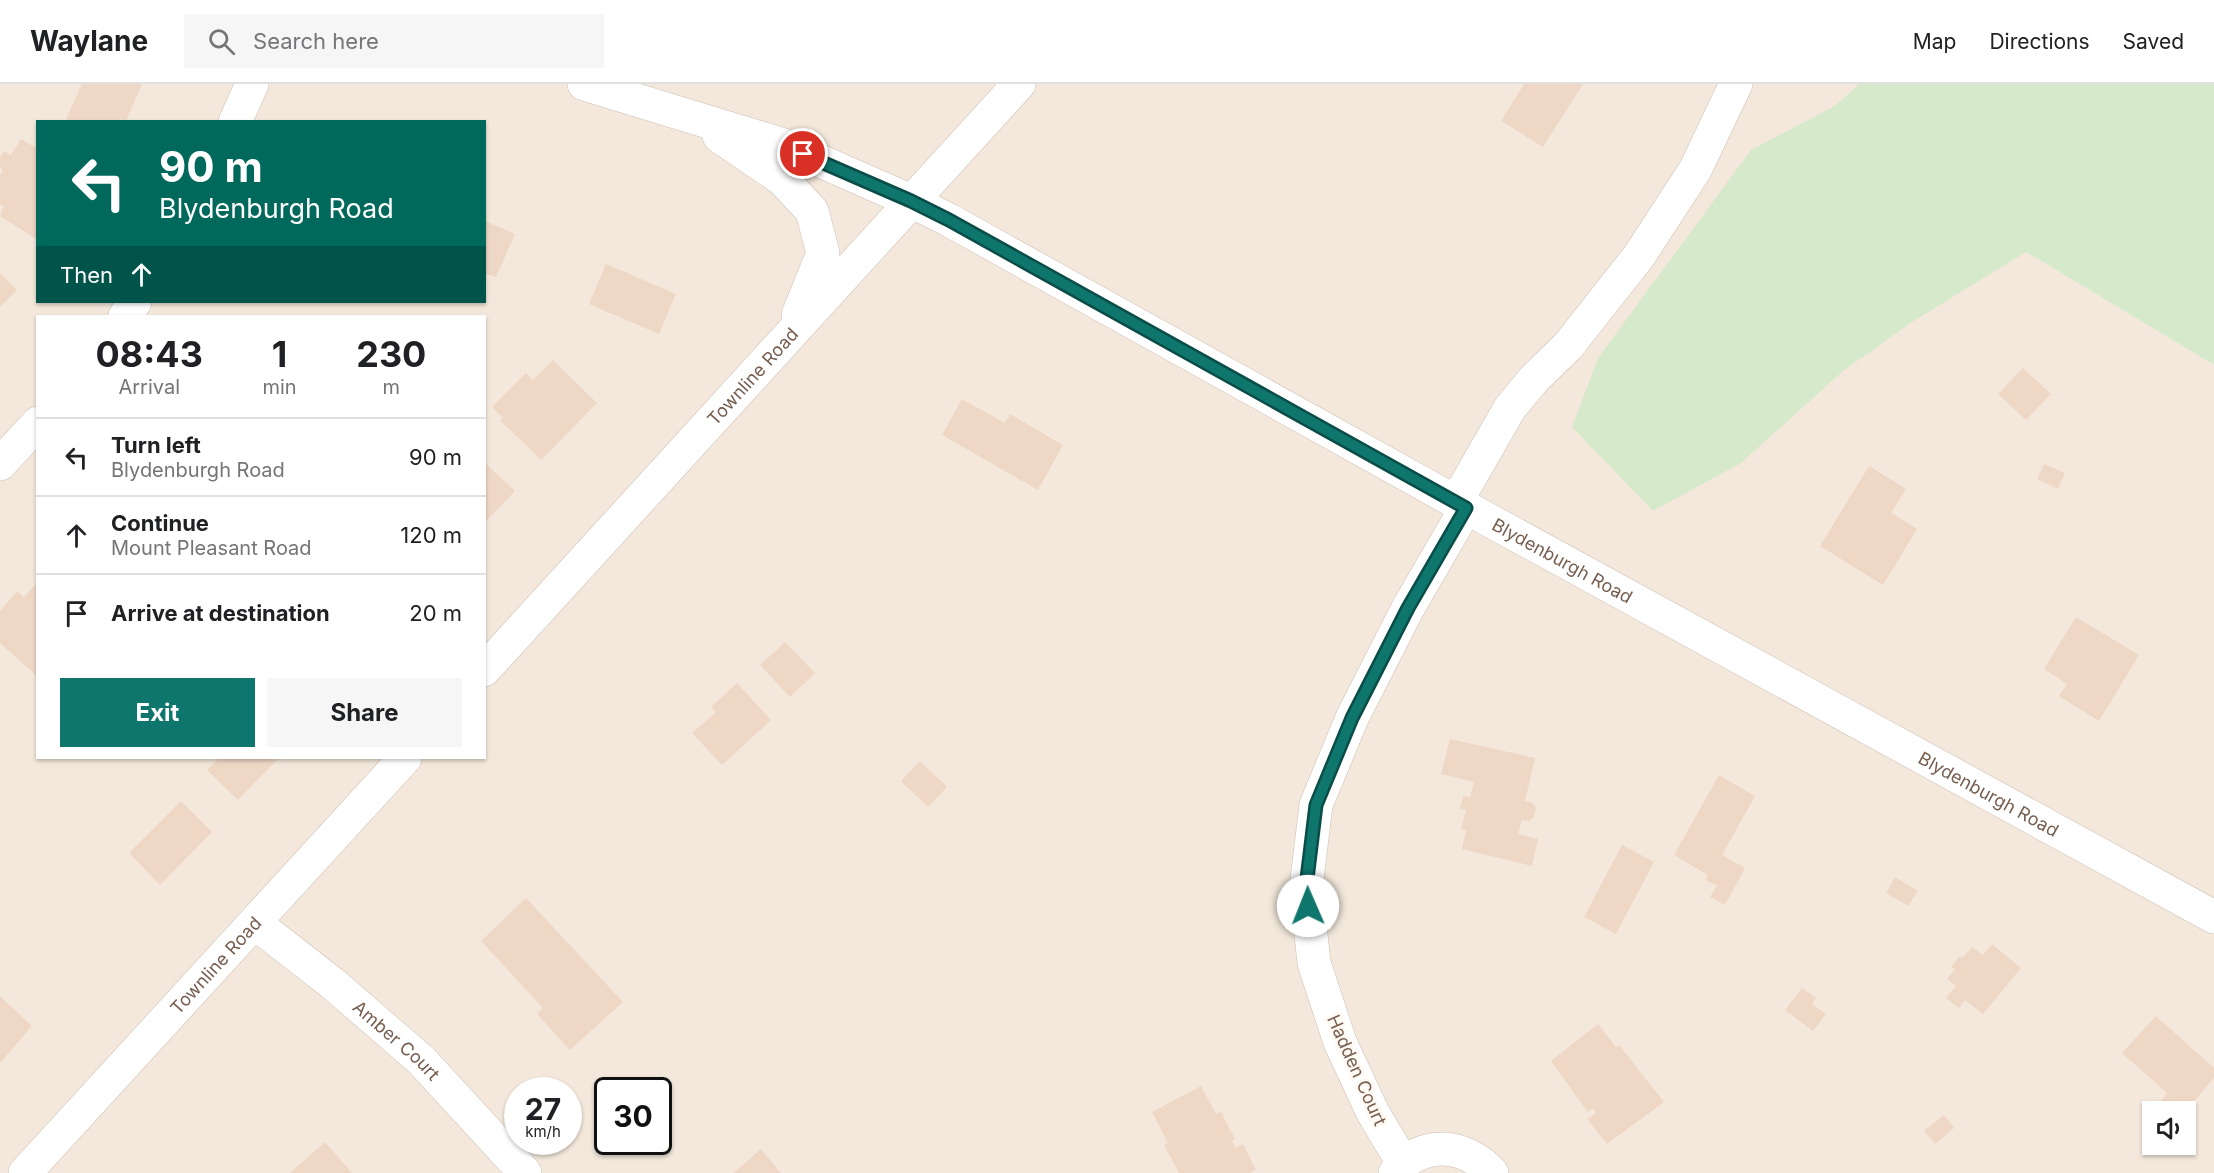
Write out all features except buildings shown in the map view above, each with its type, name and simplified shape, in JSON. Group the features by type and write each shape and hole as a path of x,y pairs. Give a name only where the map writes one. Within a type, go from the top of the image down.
{"street":[{"path":"236,120 252,84"},
{"name":"Blydenburgh Road","path":"584,84 784,145 949,220 1461,505 2214,917"},
{"name":"Townline Road","path":"486,668 1019,84"},
{"name":"Hadden Court","path":"1492,1173 1481,1161 1462,1151 1442,1149 1421,1153 1399,1168 1340,1042 1314,963 1306,887 1316,805 1352,718 1510,408 1534,379 1568,346 1639,256 1695,170 1736,84"},
{"path":"690,117 783,179 812,211 823,253 792,333"},
{"path":"0,464 36,425"},
{"name":"Townline Road","path":"25,1173 404,759"},
{"name":"Amber Court","path":"255,923 332,983 421,1060 525,1173"}],"shaded area":[{"path":"0,84 2009,84 2026,252 2214,365 2214,1173 0,1173"}],"green space":[{"path":"1859,84 2214,84 2214,365 2026,252 1912,322 1843,371 1741,463 1653,511 1572,427 1598,358 1751,150 1835,106"}],"route":[{"path":"803,154 949,220 1466,508 1408,608 1352,718 1316,805 1306,887 1308,906"}]}
